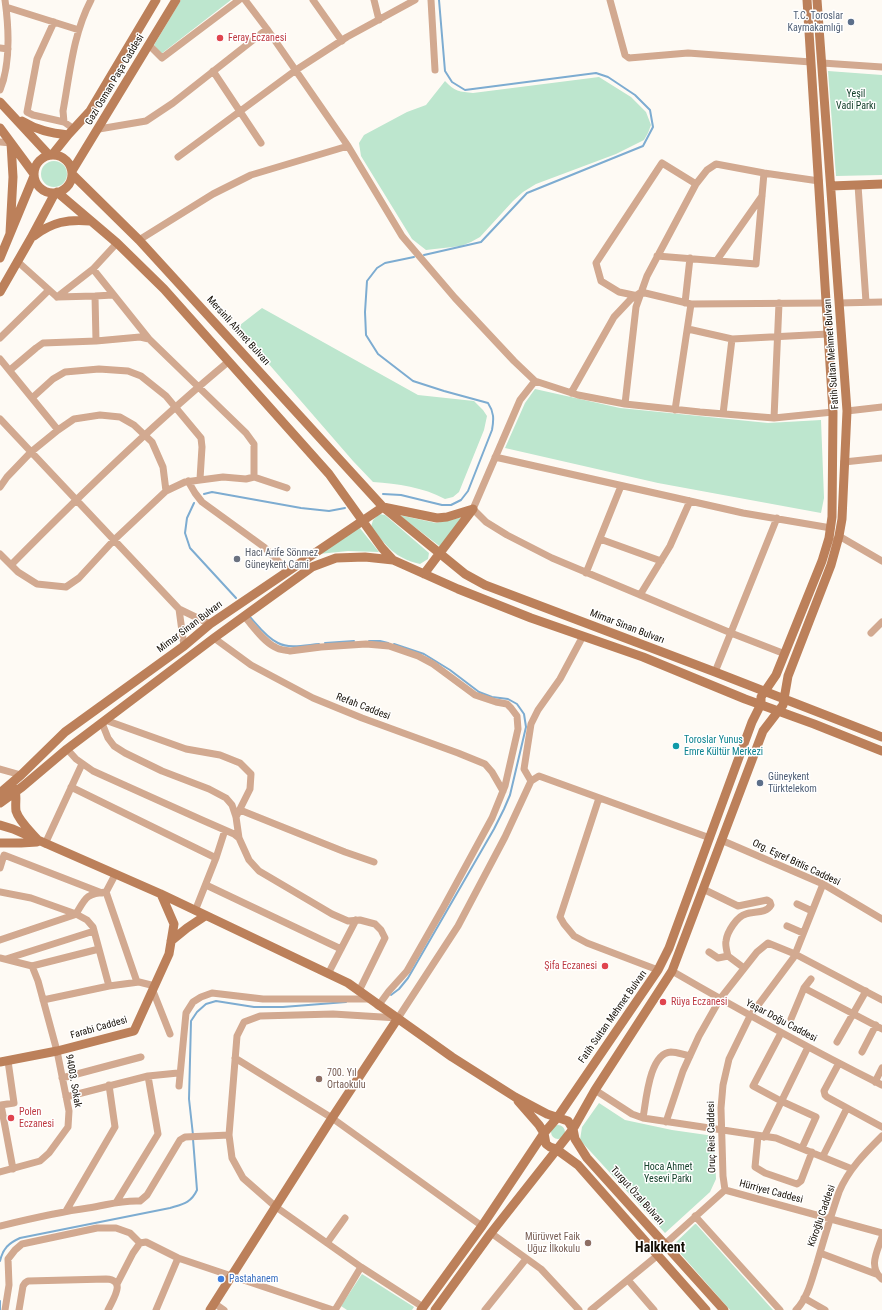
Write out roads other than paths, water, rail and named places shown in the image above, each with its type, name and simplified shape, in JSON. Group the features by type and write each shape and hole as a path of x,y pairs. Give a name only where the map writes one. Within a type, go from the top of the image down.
{"street":[{"path":"71,132 64,122 63,111 76,38 86,9 91,0"},
{"name":"Gazi Osman Paşa Caddesi","path":"51,155 90,111 156,0"},
{"name":"Gazi Osman Paşa Caddesi","path":"72,173 176,0"},
{"path":"149,45 162,58 239,0"},
{"path":"246,0 348,146 402,236 455,298 514,361 535,381 571,393 625,404 675,410 774,418 833,412"},
{"path":"313,0 342,40"},
{"path":"370,0 376,9"},
{"path":"374,0 379,20"},
{"path":"178,157 296,70 342,40 415,0"},
{"path":"430,0 435,70"},
{"path":"610,0 625,55 629,58 688,53 811,62"},
{"name":"Fatih Sultan Mehmet Bulvarı","path":"422,1309 482,1226 658,970 669,948 752,722 761,704 762,697 776,675 785,654 822,561 829,538 832,517 833,412 807,0"},
{"name":"Fatih Sultan Mehmet Bulvarı","path":"779,711 782,705 788,676 831,564 839,536 842,518 846,411 817,0"},
{"path":"0,90 4,81 8,55 5,7 79,30"},
{"path":"54,22 37,59 27,112 33,115 64,122"},
{"path":"98,129 146,121 173,103 267,29"},
{"path":"0,48 8,49"},
{"path":"822,63 882,67"},
{"path":"213,71 261,143"},
{"path":"0,102 51,155"},
{"path":"14,117 30,126 49,133 71,132"},
{"path":"0,128 34,175 38,186 42,190 56,193 117,243 164,290 329,474 382,548 393,560"},
{"path":"0,142 11,143"},
{"path":"10,234 13,176 11,143"},
{"path":"139,240 213,194 251,175 348,146"},
{"path":"0,258 34,175 37,163 40,159 51,155 62,157 68,161 71,166 72,173 70,184 66,188 56,193 0,292"},
{"path":"696,184 662,164 596,263 601,281 618,292 639,294 688,303 826,303"},
{"path":"625,404 636,307 639,294 657,256 696,184 707,170 716,164 819,181"},
{"name":"Mersinli Ahmet Bulvarı","path":"72,173 139,240 383,506"},
{"path":"657,256 756,264 764,173"},
{"path":"831,186 882,184"},
{"path":"858,185 866,302"},
{"path":"717,260 762,196"},
{"path":"31,238 52,224 69,221 90,221"},
{"path":"57,297 93,270 117,243"},
{"path":"675,410 688,329 690,258"},
{"path":"18,261 57,297 113,294"},
{"path":"93,270 149,339 246,433 254,444 254,477"},
{"path":"0,338 49,290"},
{"path":"571,393 614,317 630,300 639,294"},
{"path":"95,296 96,341"},
{"path":"839,303 882,302"},
{"path":"774,418 778,303"},
{"path":"688,329 732,339 828,334"},
{"path":"10,370 43,343 96,341 140,337 149,339"},
{"path":"723,414 732,339"},
{"path":"0,359 58,430"},
{"path":"11,565 76,500 176,406 228,362"},
{"path":"32,398 53,379 65,372 100,370 128,371 141,376 176,406 201,438 202,447 200,479"},
{"path":"424,574 473,509 520,400 535,381"},
{"path":"846,411 882,407"},
{"path":"1,483 31,452 74,419 100,415 120,417 134,425 152,442 163,468 166,491"},
{"path":"0,419 178,609 210,624"},
{"path":"495,457 743,513 831,528"},
{"path":"844,462 882,458"},
{"path":"0,554 18,572 37,584 66,587 79,578 114,540 166,491 188,481 223,477 246,479 254,477 288,488"},
{"path":"188,481 202,502 264,547 288,570"},
{"path":"586,573 621,486"},
{"path":"640,595 670,546 690,501"},
{"path":"383,506 437,518 447,517 473,509"},
{"name":"Mimar Sinan Bulvarı","path":"0,793 21,775 65,732 184,646 210,624 383,506 439,554 465,574 485,585 766,691 882,737"},
{"path":"473,509 486,522 507,535 586,573 785,654"},
{"path":"715,672 777,518"},
{"path":"839,536 882,561"},
{"path":"600,539 661,561"},
{"path":"0,803 16,792 103,721 244,616 312,567 336,558 365,557 393,560 458,589 643,657 882,751"},
{"path":"178,609 184,646"},
{"path":"244,616 267,641 275,647 290,651 366,644 389,646 418,656 433,664 475,695 507,704 517,716 518,729 506,786 492,818 407,971 378,1006"},
{"path":"871,633 882,622"},
{"path":"531,781 524,769 531,724 538,710 560,679 583,636"},
{"name":"Refah Caddesi","path":"214,638 251,665 313,698 485,764 492,772 503,791"},
{"path":"435,1310 491,1233 573,1129 595,1090 672,971 763,731 779,711"},
{"path":"103,721 108,738 114,746 162,771 209,789 226,798 238,814 374,862"},
{"path":"103,721 186,749 220,755 240,763 251,774 250,789 238,814 239,838 249,860 259,871 332,914 348,921 360,920 375,924 386,938 359,991"},
{"path":"67,749 76,759 93,771 226,830 239,838"},
{"path":"42,843 82,764"},
{"path":"0,769 21,775"},
{"path":"224,1310 212,1307 332,1118 458,926 505,837 531,781 539,776 710,838"},
{"path":"12,782 16,792 16,811 20,819 42,843"},
{"path":"72,786 216,858"},
{"path":"599,798 560,917 574,936 587,943 658,970"},
{"path":"0,825 160,894 348,983 378,1006 398,1018 452,1057 515,1097 557,1118 568,1121 573,1129"},
{"path":"195,911 226,830"},
{"name":"Org. Eşref Bitlis Caddesi","path":"721,840 823,884 882,919"},
{"path":"0,843 42,843"},
{"path":"0,868 4,855 104,893 137,982"},
{"path":"104,893 115,874"},
{"name":"Oruç Reis Caddesi","path":"724,1190 721,1108 723,1085 730,1059 750,1016 795,954 823,884"},
{"path":"206,885 341,949"},
{"path":"703,889 738,906 767,900 770,902 769,908 764,911 744,914 734,922 726,941 728,956 744,968"},
{"path":"0,892 31,898 76,914 87,920 93,927 110,986"},
{"path":"0,940 76,914 85,899 90,895 104,893"},
{"name":"Farabi Caddesi","path":"4,1062 57,1051 134,1031 169,954 174,924 160,894"},
{"path":"798,904 812,910"},
{"path":"171,941 205,916"},
{"path":"328,974 356,920"},
{"path":"787,926 803,933"},
{"path":"3,959 94,931"},
{"path":"666,1122 683,1071 699,1036 720,999 757,952 768,943 795,954 882,1000"},
{"path":"3,959 32,966 99,949"},
{"path":"709,952 718,958 728,956"},
{"name":"94003. Sokak","path":"0,1172 40,1161 49,1153 68,1127 69,1111 57,1051 38,981 32,966"},
{"name":"Yaşar Doğu Caddesi","path":"672,971 781,1033 882,1085"},
{"path":"791,1019 804,988 811,979"},
{"path":"43,1000 137,982 154,988 170,1034"},
{"path":"804,988 879,1027 862,1052"},
{"path":"838,1042 866,991"},
{"path":"179,1086 186,1013 193,1002 201,997 212,993 263,999 369,999"},
{"path":"398,1018 333,1014 260,1016 244,1022 237,1036 229,1134 232,1158 243,1178 276,1207 422,1309"},
{"path":"781,1033 753,1086 816,1117 802,1148"},
{"path":"808,1047 781,1101 761,1136 755,1167 764,1173 798,1184 801,1181 812,1152"},
{"path":"643,1118 651,1075 656,1062 662,1055 671,1052 690,1056"},
{"path":"62,1078 141,1057"},
{"path":"235,1058 332,1118 482,1226"},
{"path":"4,1062 14,1103 1,1105 13,1169"},
{"path":"839,1063 824,1091 824,1095 882,1127"},
{"path":"875,1082 882,1068"},
{"path":"66,1096 148,1076 178,1073"},
{"path":"117,1201 158,1134 148,1076"},
{"path":"66,1211 115,1127 109,1085"},
{"path":"595,1090 632,1114 643,1118 776,1138 852,1169"},
{"path":"515,1097 539,1125 544,1134 546,1144 556,1149 578,1165 706,1310"},
{"path":"823,1156 847,1108"},
{"name":"Turgut Özal Bulvarı","path":"573,1129 575,1138 587,1158 724,1310"},
{"path":"0,1226 117,1201 140,1201 143,1199 180,1140 196,1136 229,1134"},
{"name":"Köroğlu Caddesi","path":"796,1310 808,1289 840,1191 852,1169 882,1136"},
{"path":"665,1244 724,1190"},
{"name":"Hürriyet Caddesi","path":"724,1190 882,1233"},
{"path":"695,1216 780,1310"},
{"path":"327,1243 345,1218"},
{"path":"5,1310 9,1285 8,1259 22,1244 97,1228 116,1228 130,1233 140,1243"},
{"path":"491,1233 541,1269 579,1310"},
{"path":"879,1277 874,1266 882,1237"},
{"path":"108,1310 118,1290 117,1284 133,1253 140,1243 146,1242 178,1258 334,1310 361,1267"},
{"path":"820,1253 879,1277"},
{"path":"591,1310 658,1255"},
{"path":"156,1310 178,1258"},
{"path":"485,1310 526,1259"},
{"path":"19,1310 23,1286 24,1283 28,1281 106,1279 114,1281 117,1284"},
{"path":"628,1280 650,1309"},
{"path":"804,1298 824,1310"}],"waterway":[{"path":"424,255 481,242 527,193 643,146 653,127 650,110 635,95 608,77 596,73 465,90 452,82 445,71 439,0"},
{"path":"383,494 401,495 442,505 451,505 461,500 468,491 493,426 492,413 488,403 413,381 378,354 366,335 365,312 367,281 377,268 385,263 414,257"},
{"path":"204,494 212,492 301,508 329,511 345,508"},
{"path":"194,503 187,518 185,533 190,548 236,598"},
{"path":"250,617 266,635 282,645 298,646 319,644"},
{"path":"325,643 354,641"},
{"path":"369,641 388,643"},
{"path":"391,995 399,989 408,978 494,829 510,795 526,727 524,714 517,704 508,699 492,697 479,692 450,670 424,654 394,644"},
{"path":"193,1135 189,1099 191,1021 197,1012 206,1004 216,1001 254,1007 283,1007 346,1002"},
{"path":"0,1261 7,1246 20,1238 170,1208 186,1202 192,1198 197,1190 193,1139"},
{"path":"0,1301 0,1310"}],"place":[{"name":"T.C. Toroslar Kaymakamlığı","path":"851,22"},
{"name":"Feray Eczanesi","path":"220,38"},
{"name":"Hacı Arife Sönmez Güneykent Cami","path":"237,559"},
{"name":"Toroslar Yunus Emre Kültür Merkezi","path":"676,746"},
{"name":"Güneykent Türktelekom","path":"760,783"},
{"name":"Şifa Eczanesi","path":"605,966"},
{"name":"Rüya Eczanesi","path":"663,1002"},
{"name":"700. Yıl Ortaokulu","path":"319,1079"},
{"name":"Polen Eczanesi","path":"11,1118"},
{"name":"Mürüvvet Faik Uğuz İlkokulu","path":"588,1243"},
{"name":"Pastahanem","path":"221,1279"}],"district":[{"name":"Halkkent","path":"660,1248"}],"park label":[{"name":"Yeşil Vadi Parkı","path":"856,100"},
{"name":"Hoca Ahmet Yesevi Parkı","path":"668,1172"}]}
